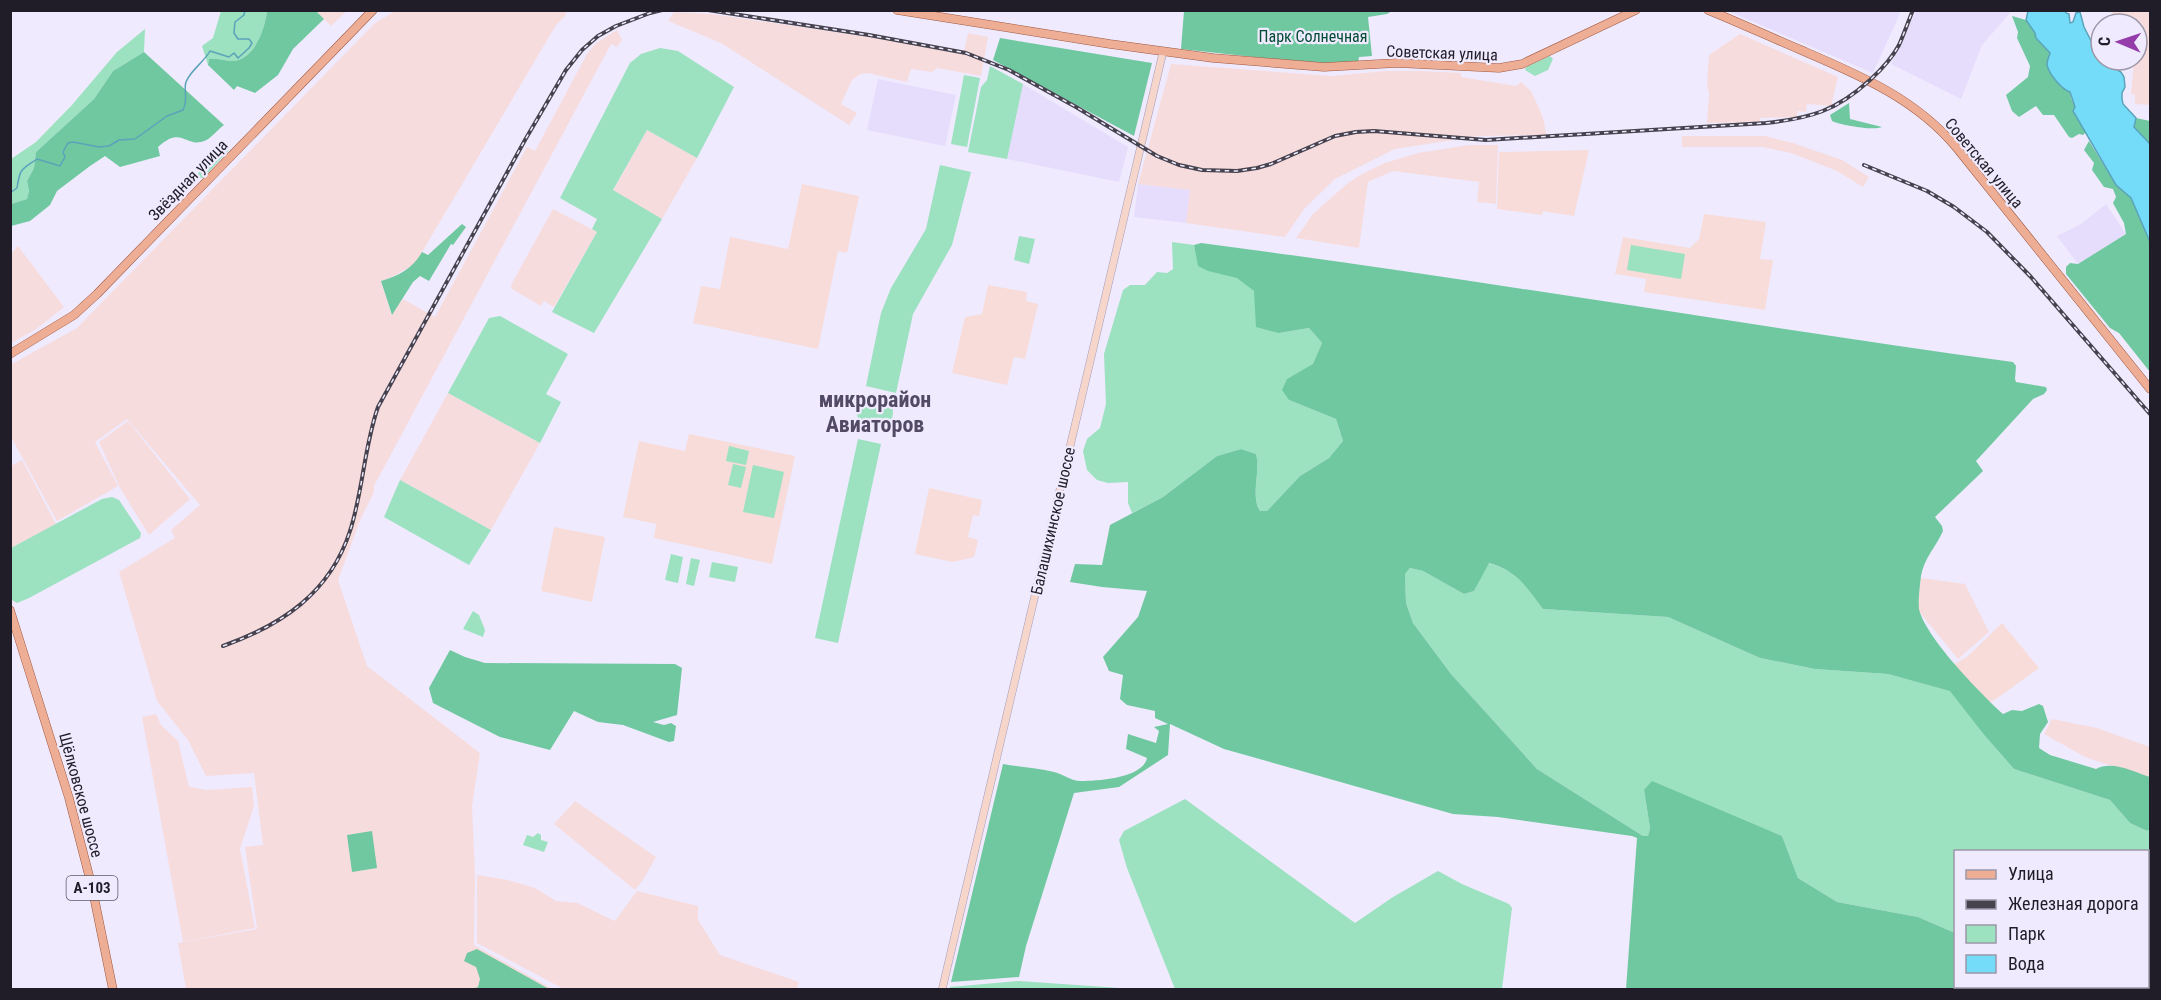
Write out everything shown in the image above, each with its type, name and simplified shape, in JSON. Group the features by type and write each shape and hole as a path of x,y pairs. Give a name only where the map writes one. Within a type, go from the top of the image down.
{"main road":[{"name":"Звёздная улица","path":"10,354 74,315 97,294 373,10"},
{"path":"897,10 1163,52"},
{"name":"Советская улица","path":"1163,52 1324,67 1397,63 1506,68 1557,48 1636,10"},
{"name":"Советская улица","path":"1708,10 1832,63 1895,94 1923,114 1956,147 2151,389"},
{"name":"Балашихинское шоссе","path":"942,990 1163,52"},
{"name":"Щёлковское шоссе","path":"10,610 69,798 92,887 112,990"}],"shaded area":[{"path":"316,11 347,11 331,26"},
{"path":"395,11 567,11 556,25 415,264 381,281 391,314 403,299 435,317 527,147 535,151 587,54 596,43 617,30 622,40 617,47 611,44 374,486 374,492 361,518 338,580 367,666 480,753 472,806 475,874 474,945 553,989 186,989 178,943 257,929 245,847 263,845 254,773 206,776 188,740 157,701 119,572 175,538 171,530 200,505 127,419 95,442 118,486 57,521 11,437 10,365 77,328 374,24"},
{"path":"1728,11 1901,11 1873,73"},
{"path":"1916,11 2009,11 2010,13 1982,45 1961,99 1891,64"},
{"path":"2150,11 2150,105 2135,104 2135,95 2131,94 2133,72 2149,72 2149,12 2111,12"},
{"path":"674,12 712,14 964,51 968,33 988,37 981,76 937,68 932,72 911,69 907,82 868,73 860,74 852,80 841,104 857,113 849,125 721,43 668,21"},
{"path":"1740,34 1838,77 1831,106 1807,104 1806,112 1798,111 1796,117 1760,118 1760,122 1707,123 1709,55"},
{"path":"1171,64 1331,76 1386,71 1461,73 1461,77 1516,86 1521,82 1531,91 1544,121 1546,135 1479,136 1395,149 1335,179 1304,209 1285,237 1186,223 1190,190 1138,184"},
{"path":"878,79 956,95 945,146 867,130"},
{"path":"1023,84 1128,147 1119,182 1007,159"},
{"path":"647,130 697,158 662,219 613,191"},
{"path":"1682,136 1765,136 1842,160 1869,177 1863,187 1837,171 1791,153 1763,147 1682,147"},
{"path":"1469,145 1498,145 1496,204 1477,202 1479,182 1393,171 1368,182 1359,248 1296,238 1313,214 1348,183 1362,174 1385,163 1418,153"},
{"path":"1589,150 1574,216 1543,211 1542,215 1497,209 1499,152"},
{"path":"802,184 859,196 847,253 838,251 818,349 693,323 701,286 720,289 730,237 788,249"},
{"path":"1138,184 1191,190 1186,223 1134,217"},
{"path":"2106,204 2126,234 2078,264 2057,236 2081,224"},
{"path":"553,209 597,232 554,307 544,301 541,306 512,289 511,285"},
{"path":"1704,214 1766,222 1760,259 1773,260 1765,310 1644,292 1646,279 1615,274 1623,237 1690,248 1699,239"},
{"path":"18,246 64,307 35,330 11,343 11,254"},
{"path":"988,285 1027,292 1026,301 1038,304 1025,359 1014,357 1007,385 952,373 965,317 982,314"},
{"path":"448,393 540,443 491,530 400,480"},
{"path":"128,421 190,499 149,535 120,488 99,442"},
{"path":"689,434 795,456 772,564 654,538 656,524 623,517 639,441 685,451"},
{"path":"22,460 56,524 11,548 11,466"},
{"path":"929,488 982,500 979,516 973,515 968,537 978,540 974,557 953,562 915,554"},
{"path":"554,527 605,537 592,602 541,591"},
{"path":"1921,578 1965,584 1989,632 1958,659 1917,609"},
{"path":"2002,623 2039,668 1996,699 1934,729 1918,686 1968,656"},
{"path":"156,714 161,725 178,741 189,787 207,790 252,787 254,806 240,849 255,928 183,942 142,717"},
{"path":"2052,719 2097,728 2150,747 2148,778 2085,757 2044,734"},
{"path":"575,801 656,857 635,890 554,824"},
{"path":"477,875 508,880 535,888 556,901 577,903 615,921 637,891 698,906 698,920 720,955 799,982 797,989 564,989 477,943"}],"green space":[{"path":"221,11 267,11 261,35 246,56 232,61 209,59 208,65 202,46 213,38"},
{"path":"267,11 316,11 324,19 293,49 278,75 255,93 237,86 234,90 208,65 209,59 232,61 246,56 261,35"},
{"name":"Парк Солнечная","path":"1184,11 1392,11 1368,17 1372,56 1359,57 1358,63 1319,64 1181,49"},
{"path":"2012,16 2026,20 2036,38 2050,53 2047,64 2070,92 2075,107 2073,111 2086,132 2083,135 2069,137 2054,115 2043,115 2036,106 2019,117 2012,111 2006,95 2028,77 2030,66 2017,38 2018,32"},
{"path":"145,29 144,52 113,71 94,99 36,152 34,168 27,181 29,191 27,199 11,204 11,159 36,142 72,105 117,52"},
{"path":"1000,38 1152,63 1134,136 993,60"},
{"path":"660,48 678,51 734,87 697,158 647,130 613,190 662,219 594,333 552,312 597,232 592,229 597,219 560,198 630,63 641,54"},
{"path":"144,52 224,125 204,141 192,142 178,137 173,138 158,147 160,156 120,167 105,156 57,191 50,205 30,221 11,226 11,204 27,199 29,191 27,181 34,168 36,152 94,99 113,71"},
{"path":"1550,56 1553,59 1548,70 1535,76 1525,70 1526,67"},
{"path":"990,66 1023,84 1007,159 968,152 981,87 987,80"},
{"path":"964,75 980,78 967,147 951,144"},
{"path":"1849,103 1850,119 1882,127 1857,127 1832,121 1830,115"},
{"path":"2136,118 2150,121 2150,144 2134,127"},
{"path":"2089,141 2116,185 2131,198 2150,242 2150,372 2119,333 2110,328 2066,274 2066,267 2070,263 2078,264 2126,234 2124,223 2113,203 2116,197 2113,189 2104,187 2092,170 2094,163 2084,150"},
{"path":"225,146 228,151 203,178 199,178 198,173"},
{"path":"940,165 971,172 952,245 913,314 896,393 866,386 881,313 891,288 926,229"},
{"path":"462,224 466,227 453,245 451,244 429,281 420,276 413,282 392,315 381,281 405,271 422,252 428,255"},
{"path":"1019,236 1035,239 1029,264 1014,260"},
{"path":"1172,242 1194,245 1199,266 1243,281 1256,293 1279,333 1309,328 1322,343 1313,365 1287,379 1289,400 1336,419 1343,441 1329,458 1300,476 1267,511 1260,511 1257,505 1256,454 1241,449 1217,456 1163,497 1132,513 1128,503 1128,482 1108,483 1097,480 1087,470 1083,451 1087,439 1100,428 1106,404 1104,354 1123,290 1130,285 1145,285 1157,272 1167,273 1173,269"},
{"path":"1201,243 1404,271 2013,362 2016,366 2016,382 2046,387 2047,390 2033,399 1976,461 1983,471 1935,517 1943,531 1927,558 1921,576 1919,609 1923,621 1942,649 2003,714 2012,710 2022,711 2039,704 2043,706 2048,722 2040,734 2039,748 2050,755 2096,769 2116,766 2150,777 2150,829 2147,831 2130,823 2110,800 2014,769 1950,691 1888,674 1815,669 1760,658 1668,617 1543,609 1526,586 1514,575 1489,563 1474,591 1464,594 1423,571 1410,568 1405,574 1406,603 1413,623 1451,674 1537,769 1643,836 1648,836 1650,828 1644,790 1652,781 1782,836 1798,878 1837,902 1918,917 1954,933 1954,988 2005,989 1626,989 1637,838 1498,817 1453,814 1224,749 1170,724 1168,755 1119,787 1074,793 1026,946 1019,977 951,982 1003,764 1042,769 1077,781 1119,777 1137,770 1144,765 1147,758 1126,749 1128,734 1156,743 1159,731 1154,727 1168,724 1155,718 1155,711 1127,705 1120,699 1123,675 1109,671 1103,657 1138,617 1147,591 1070,582 1075,564 1102,565 1110,525 1163,497 1217,456 1241,449 1256,454 1257,505 1260,511 1267,511 1300,476 1329,458 1343,441 1336,419 1289,400 1282,390 1287,379 1313,364 1322,343 1309,328 1279,333 1256,327 1254,291 1237,278 1208,271 1198,266 1194,245"},
{"path":"1631,245 1685,254 1681,279 1627,270"},
{"path":"500,316 568,354 546,394 561,402 540,443 448,393 489,318"},
{"path":"875,394 888,399 893,412 888,425 875,430 862,425 857,412 862,399"},
{"path":"858,439 881,444 838,643 815,638"},
{"path":"729,446 749,451 746,465 726,461"},
{"path":"733,464 746,467 741,488 728,485"},
{"path":"753,465 784,472 774,518 743,512"},
{"path":"400,480 491,530 469,565 384,517"},
{"path":"112,497 119,500 141,533 140,538 29,598 17,603 12,600 11,548 102,499"},
{"path":"671,554 683,557 678,583 665,580"},
{"path":"691,558 700,560 694,586 686,584"},
{"path":"712,562 738,567 735,582 709,577"},
{"path":"1488,563 1506,570 1520,580 1543,609 1668,617 1760,658 1815,669 1888,674 1951,691 1985,736 2014,769 2110,800 2130,823 2147,831 2150,829 2150,986 2149,850 1954,850 1954,933 1918,917 1837,902 1798,878 1782,836 1644,790 1650,828 1648,836 1643,836 1537,769 1451,674 1413,623 1406,603 1405,574 1410,568 1423,571 1464,594 1474,591"},
{"path":"473,611 479,615 485,630 483,637 463,629"},
{"path":"450,650 485,663 675,664 682,668 677,715 653,722 664,725 671,723 676,726 674,741 669,742 623,725 598,722 574,711 550,750 500,737 433,703 429,688"},
{"path":"1185,799 1355,923 1393,897 1438,871 1509,904 1512,908 1502,989 1175,989 1127,868 1119,840 1124,831"},
{"path":"372,831 377,868 352,872 347,835"},
{"path":"538,833 541,835 541,840 548,842 544,852 523,845 527,835 533,837"},
{"path":"477,949 549,989 473,989 478,987 480,979 476,967 464,961 467,953"},
{"path":"1019,981 1134,989 949,989 950,987"},
{"path":"2004,988 2132,988 2125,990 2005,990"}],"water":[{"path":"2028,11 2065,11 2069,14 2070,23 2073,22 2076,13 2080,12 2089,37 2089,72 2121,72 2124,77 2123,104 2136,118 2134,127 2150,144 2150,242 2131,198 2116,185 2073,111 2075,107 2070,92 2059,84 2050,72 2047,64 2050,53 2036,38 2026,20"}],"waterway":[{"path":"10,193 17,188 22,170 37,159 60,166 68,143 99,147 109,146 119,140 135,139 167,116 183,110 186,101 186,82 210,51 229,57 234,53 238,58 249,48 252,43 249,39 238,39 234,33 235,22 244,15 245,10"}],"railway":[{"path":"223,646 245,638 284,617 317,589 330,572 350,531 378,407 566,70 582,50 598,36 616,26 662,10"},
{"path":"708,10 869,35 966,53 1009,70 1157,156 1179,165 1202,170 1237,171 1271,164 1335,136 1356,132 1374,131 1486,140 1766,123 1796,119 1834,106 1858,91 1870,80 1896,50 1913,10"},
{"path":"1864,165 1927,191 1954,207 1987,232 2031,277 2150,414"}],"district":[{"name":"микрорайон Авиаторов","path":"875,412"}]}
